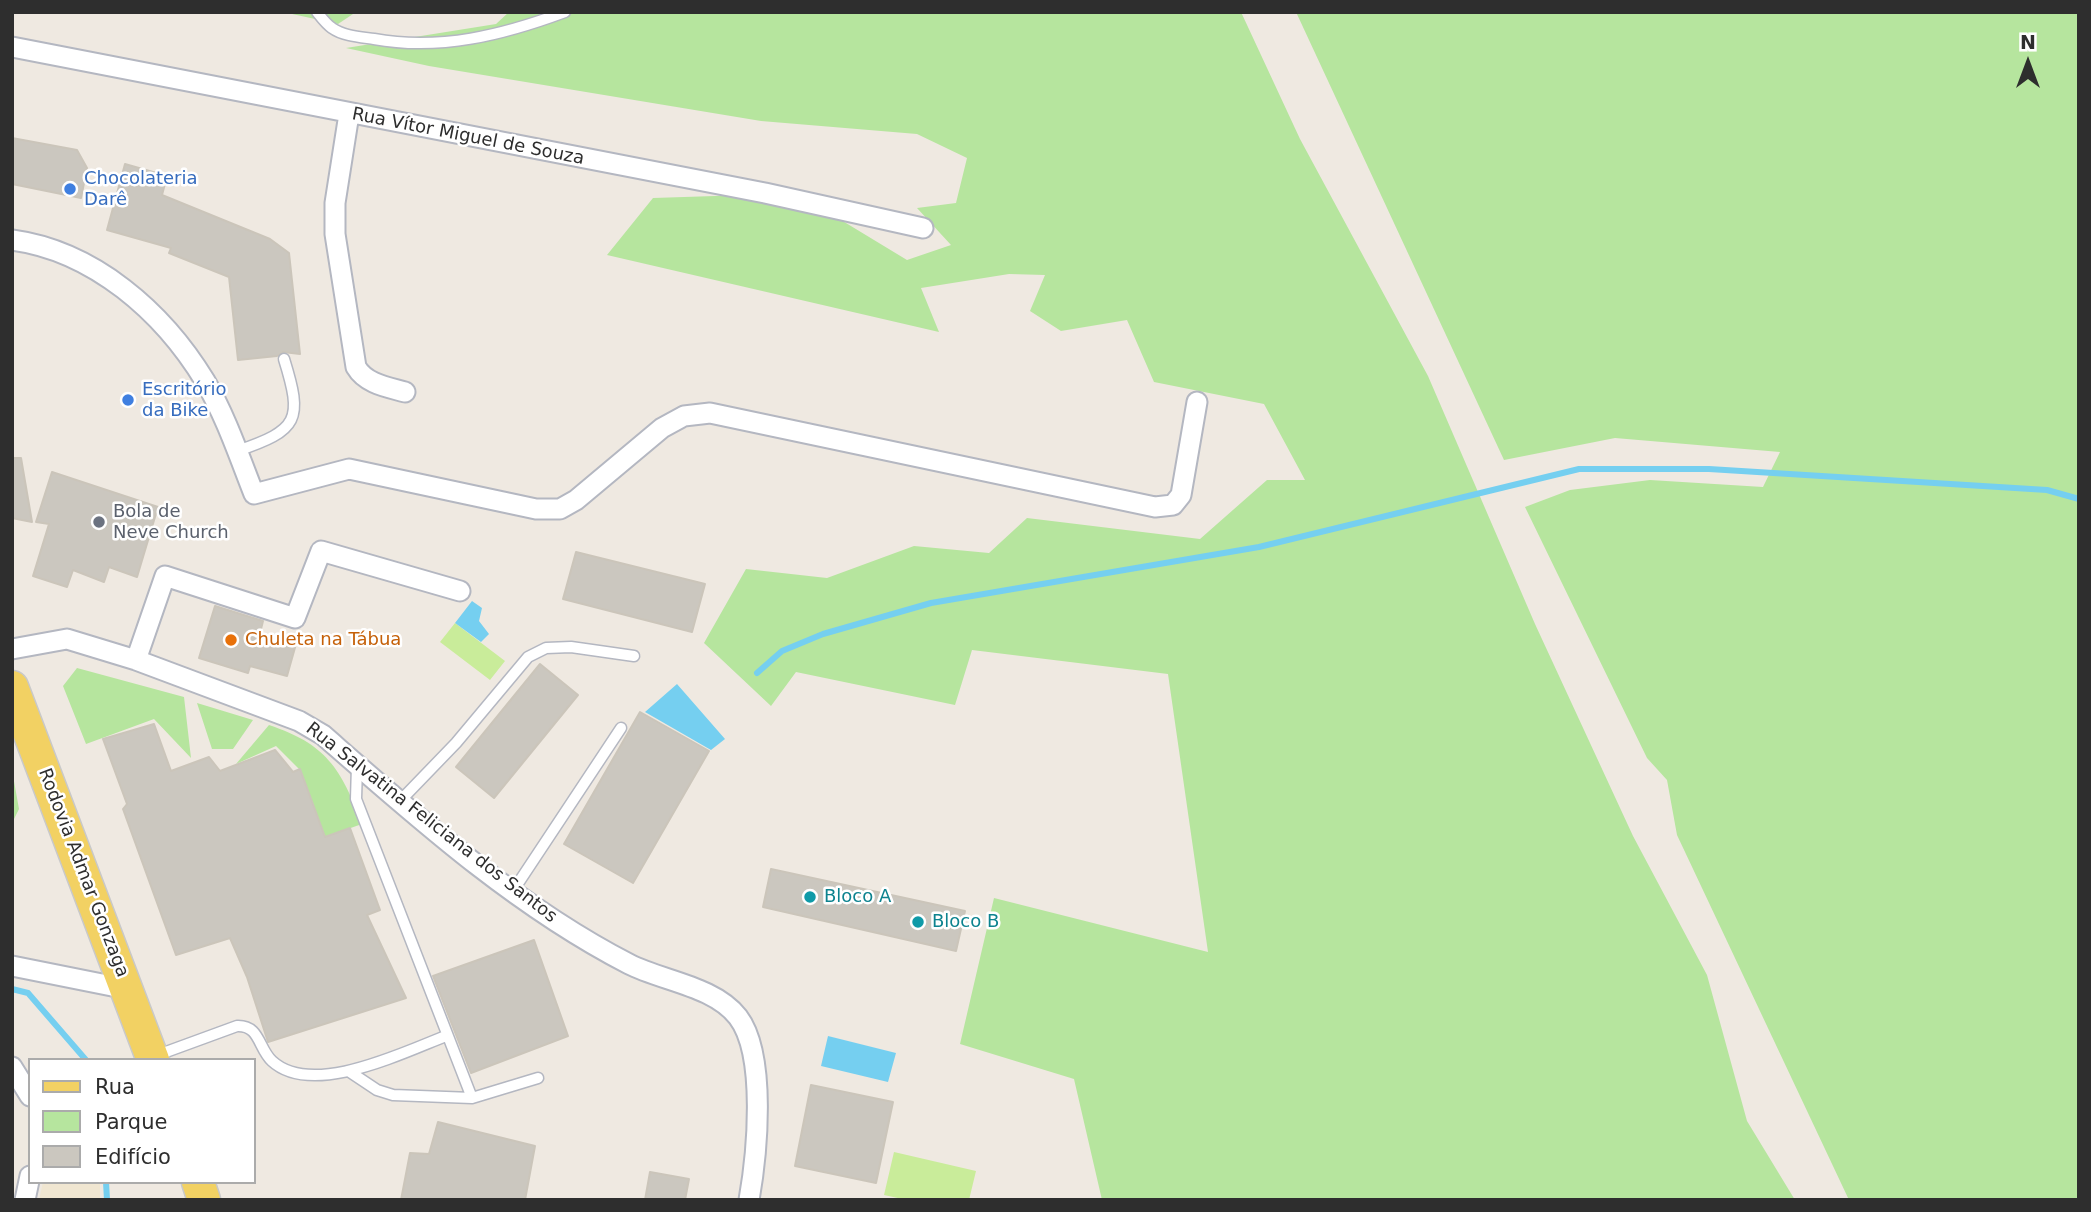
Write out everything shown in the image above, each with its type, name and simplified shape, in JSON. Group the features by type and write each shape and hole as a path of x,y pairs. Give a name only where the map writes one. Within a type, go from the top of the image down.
{"main road":[{"name":"Rodovia Admar Gonzaga","path":"12,687 152,1058"}],"street":[{"name":"Rua Vítor Miguel de Souza","path":"12,47 765,193 923,228"},
{"path":"349,114 335,203 335,234 356,367 361,376 370,381 405,392"},
{"path":"12,240 34,243 65,254 113,281 179,342 205,382 254,494 349,469 536,509 560,509 576,500 662,428 684,416 710,413 1155,507 1173,505 1181,495 1197,402"},
{"path":"136,660 165,576 295,618 321,551 460,591"},
{"name":"Rua Salvatina Feliciana dos Santos","path":"12,649 67,639 136,660 299,721 323,735 400,801 513,891 602,950 639,969 711,997 738,1017 747,1036 755,1075 757,1119 749,1200"},
{"path":"12,966 127,989"},
{"path":"12,1067 28,1093"}],"lane":[{"path":"317,12 332,28 351,36 400,44 431,45 513,32 565,12"},
{"path":"237,451 280,434 292,420 296,398 284,359"},
{"path":"400,801 456,743 528,657 546,648 570,647 634,656"},
{"path":"513,891 621,728"},
{"path":"358,765 356,799 472,1098"},
{"path":"152,1058 237,1026 246,1026 254,1031 271,1060 286,1070 304,1074 350,1072 446,1036"},
{"path":"350,1072 377,1090 393,1095 472,1098 538,1078"}],"shaded area":[{"path":"43,1184 100,1184 100,1200 39,1200"}],"green space":[{"path":"283,12 356,12 338,24"},
{"path":"509,12 1241,12 1300,139 1428,376 1535,624 1633,836 1707,975 1747,1121 1795,1200 1102,1200 1074,1079 960,1044 994,898 1208,952 1168,674 972,650 955,705 796,672 771,706 704,643 746,569 827,578 914,546 989,553 1027,518 1200,539 1267,480 1305,480 1264,404 1154,382 1127,320 1061,331 1030,311 1045,275 1009,274 921,288 939,332 607,255 653,198 746,195 841,220 907,260 951,245 917,208 956,203 967,158 917,134 761,121 429,66 346,48 496,24"},
{"path":"1296,12 2079,12 2079,1200 1849,1200 1677,835 1667,780 1647,758 1525,507 1570,490 1650,480 1763,487 1780,452 1615,438 1504,460"},
{"path":"455,623 505,661 490,680 440,642"},
{"path":"77,668 184,697 191,758 154,719 86,744 63,686"},
{"path":"197,703 253,720 233,749 212,749"},
{"path":"269,725 305,741 329,761 347,788 362,824 325,837 301,771 276,746 236,764"},
{"path":"12,770 19,809 12,823"},
{"path":"894,1152 976,1171 969,1200 907,1200 884,1195"}],"water":[{"path":"472,601 482,608 479,621 489,634 481,642 455,623"},
{"path":"677,684 725,739 711,750 645,712"},
{"path":"828,1036 896,1053 888,1082 821,1066"}],"building":[{"path":"12,138 77,150 87,168 81,198 12,184"},
{"path":"125,164 167,176 162,195 270,239 289,253 300,354 283,352 277,356 238,360 229,277 169,253 171,248 107,230"},
{"path":"12,458 21,458 32,522 12,518"},
{"name":"Bola de Neve Church","path":"52,472 158,507 137,577 109,567 104,582 73,570 67,587 33,576 49,524 36,522"},
{"path":"576,552 705,584 692,632 563,599"},
{"name":"Chuleta na Tábua","path":"215,606 263,621 260,633 296,644 287,676 250,666 248,673 199,658"},
{"path":"540,664 578,695 494,798 456,767"},
{"path":"640,712 709,751 633,883 564,844"},
{"path":"154,724 171,771 209,757 220,771 275,750 293,772 300,769 325,837 350,828 380,910 367,915 406,998 268,1042 247,977 230,938 176,955 123,809 127,804 103,739"},
{"path":"771,869 965,911 956,951 763,907"},
{"path":"534,940 568,1036 471,1073 433,976"},
{"path":"811,1085 893,1102 876,1183 795,1166"},
{"path":"438,1122 535,1146 525,1200 401,1200 410,1153 429,1154"},
{"path":"650,1172 689,1179 685,1200 645,1200"}],"waterway":[{"path":"757,673 782,651 823,634 931,603 1259,547 1579,469 1709,469 2047,490 2079,499"},
{"path":"12,989 28,993 84,1058"},
{"path":"106,1184 107,1200"}],"place":[{"name":"Chocolateria Darê","path":"70,189"},
{"name":"Escritório da Bike","path":"128,400"},
{"name":"Bola de Neve Church","path":"99,522"},
{"name":"Chuleta na Tábua","path":"231,640"},
{"name":"Bloco A","path":"810,897"},
{"name":"Bloco B","path":"918,922"}]}
